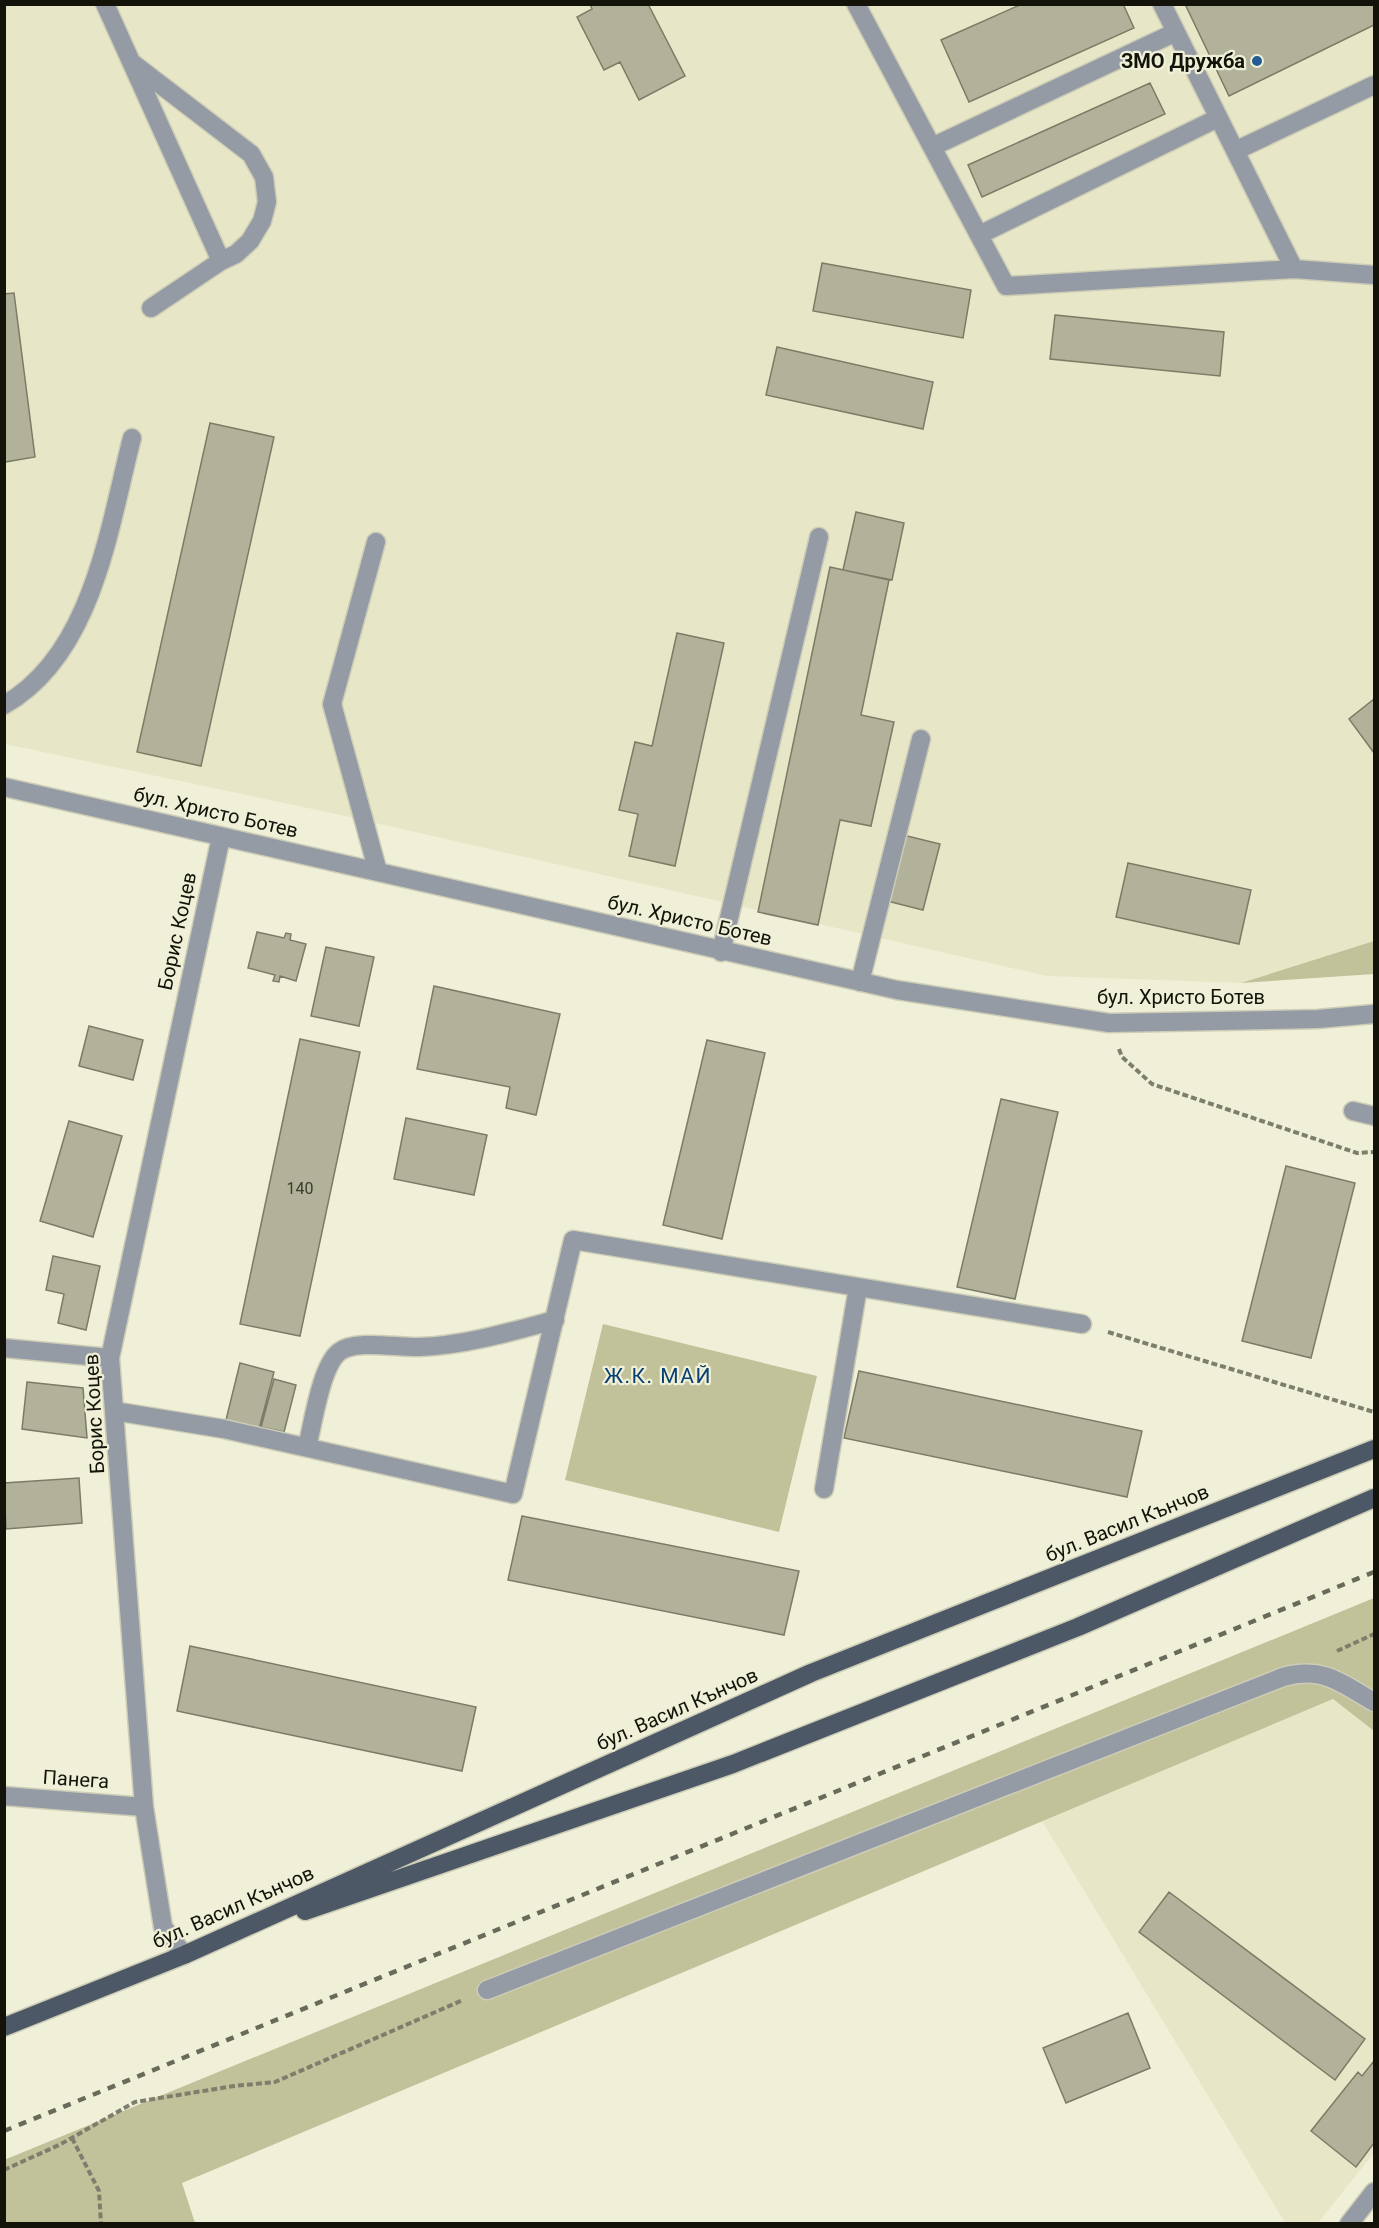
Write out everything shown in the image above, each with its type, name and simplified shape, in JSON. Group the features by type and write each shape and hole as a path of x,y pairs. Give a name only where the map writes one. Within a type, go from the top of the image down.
{"main road":[{"name":"бул. Васил Кънчов","path":"4,2027 190,1952 811,1673 1374,1449"},
{"path":"190,1952 733,1764 1078,1627 1374,1498"}],"street":[{"path":"105,4 221,261"},
{"path":"856,4 1006,286 1293,269 1374,275"},
{"path":"1162,4 1293,269"},
{"path":"932,147 1176,32"},
{"path":"131,62 251,154 264,177 267,202 262,221 250,241 236,254 221,261 151,308"},
{"path":"1235,151 1374,85"},
{"path":"979,235 1218,118"},
{"path":"4,705 47,669 80,622 100,564 132,438"},
{"path":"722,952 819,537"},
{"path":"376,542 332,704 378,872"},
{"path":"860,982 921,740"},
{"name":"бул. Христо Ботев","path":"4,787 860,982 1109,1023 1318,1018 1374,1014"},
{"name":"Борис Коцев","path":"190,1952 163,1927 144,1807 110,1358 221,837"},
{"path":"1353,1111 1374,1116"},
{"path":"114,1411 224,1429 513,1494 573,1240 1082,1324"},
{"path":"824,1489 858,1287"},
{"path":"307,1447 327,1369 338,1352 352,1346 420,1347 484,1340 555,1320"},
{"path":"4,1348 110,1358"},
{"path":"487,1990 1282,1677 1301,1672 1319,1673 1336,1679 1374,1702"},
{"name":"Панега","path":"4,1796 144,1807"},
{"path":"1349,2223 1374,2192"}],"path":[{"path":"1109,1023 1122,1057 1152,1084 1357,1153 1374,1152"},
{"path":"1082,1324 1374,1412"},
{"path":"4,2170 72,2138 135,2102 234,2085 275,2082 404,2024 487,1990"},
{"path":"72,2138 99,2191 101,2223"}],"shaded area":[{"path":"5,5 1374,5 1374,941 1241,983 1047,976 336,814 5,744"},
{"path":"1374,941 1374,974 1241,983"},
{"path":"603,1324 817,1376 779,1532 565,1480"},
{"path":"1374,1598 1374,1731 1333,1699 182,2183 195,2223 5,2223 4,2160"},
{"path":"1333,1699 1374,1731 1374,2153 1318,2223 1285,2223 1042,1821"}],"building":[{"path":"590,4 648,4 685,76 639,100 620,62 604,70 577,17 592,9"},
{"path":"1022,4 1123,4 1134,28 969,102 941,40"},
{"name":"ЗМО Дружба","path":"1185,4 1374,4 1374,25 1229,96"},
{"path":"1150,83 1165,114 982,197 968,165"},
{"path":"822,263 971,290 963,338 813,311"},
{"path":"14,293 35,457 5,462 4,294"},
{"path":"1055,315 1224,332 1220,376 1050,359"},
{"path":"777,347 933,382 923,429 766,395"},
{"path":"210,423 274,437 201,766 137,752"},
{"path":"856,512 904,523 892,580 843,570"},
{"path":"830,567 889,580 861,715 894,722 871,826 840,820 818,925 758,912"},
{"path":"677,633 724,643 675,866 629,856 638,814 619,810 635,742 652,746"},
{"path":"1374,699 1374,753 1349,719"},
{"path":"899,834 940,844 923,910 883,900"},
{"path":"1128,863 1251,890 1239,944 1116,917"},
{"path":"257,932 284,938 286,933 291,934 290,940 306,944 296,981 280,976 279,982 273,981 275,975 248,968"},
{"path":"326,947 374,957 359,1026 311,1016"},
{"path":"434,986 560,1014 536,1115 506,1108 510,1087 417,1069"},
{"path":"89,1026 143,1040 133,1080 79,1066"},
{"path":"300,1039 360,1052 300,1336 240,1324"},
{"path":"707,1040 765,1053 722,1239 663,1225"},
{"path":"1001,1099 1058,1112 1015,1299 957,1287"},
{"path":"406,1118 487,1135 474,1195 394,1179"},
{"path":"69,1121 122,1136 93,1237 40,1221"},
{"path":"1286,1166 1355,1183 1311,1358 1242,1341"},
{"path":"53,1256 100,1266 86,1330 58,1323 64,1294 46,1290"},
{"path":"240,1363 274,1372 258,1433 225,1424"},
{"path":"859,1371 1142,1431 1127,1497 844,1438"},
{"path":"274,1379 296,1385 284,1432 261,1427"},
{"path":"27,1382 83,1388 87,1438 22,1429"},
{"path":"79,1478 82,1523 6,1529 4,1483"},
{"path":"522,1516 799,1571 784,1635 508,1580"},
{"path":"190,1646 476,1707 462,1771 177,1711"},
{"path":"1169,1892 1365,2039 1335,2080 1139,1932"},
{"path":"1128,2013 1150,2068 1066,2103 1043,2048"},
{"path":"1374,2061 1374,2143 1356,2167 1311,2131 1358,2072 1362,2076"}],"railway":[{"path":"4,2131 1374,1572"}],"place":[{"name":"ЗМО Дружба","path":"1257,61"}],"district":[{"name":"Ж.К. МАЙ","path":"658,1376"}]}
